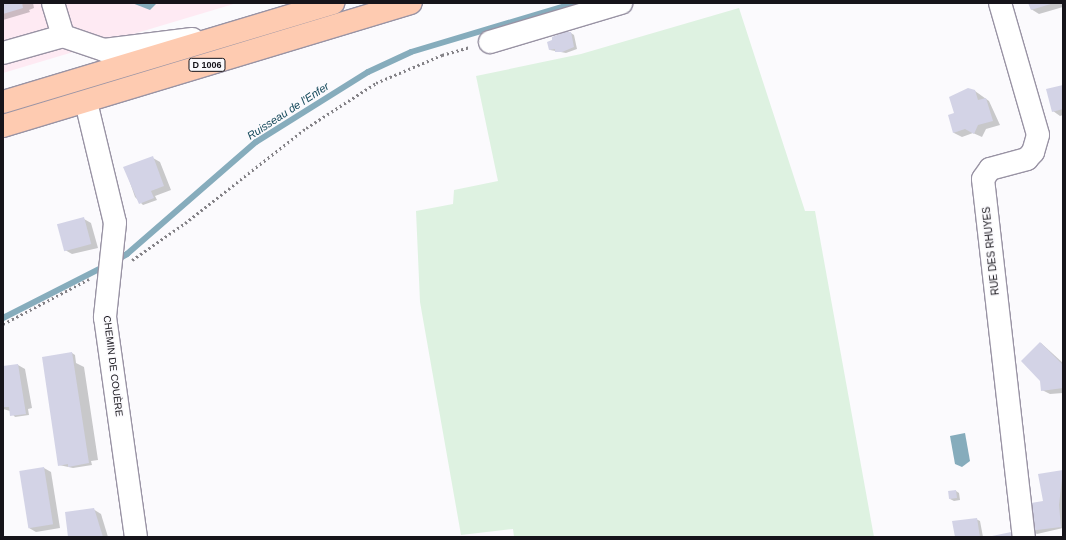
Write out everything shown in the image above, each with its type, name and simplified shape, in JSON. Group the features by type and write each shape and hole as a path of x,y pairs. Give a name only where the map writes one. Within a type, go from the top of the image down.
{"main road":[{"name":"D 1006","path":"3,102 333,3"},
{"name":"D 1006","path":"3,126 411,3"}],"street":[{"path":"53,3 63,36"},
{"path":"490,42 621,3"},
{"name":"RUE DES RHUYES","path":"1000,3 1038,135 1033,152 1026,159 990,169 983,179 1024,537"},
{"path":"3,53 63,36 104,50 229,35"},
{"name":"CHEMIN DE COUÈRE","path":"86,102 115,223 105,317 136,537"}],"path":[{"path":"3,324 90,278 124,266 185,222 306,128 376,83 442,55 490,42"}],"shaded area":[{"path":"3,3 237,3 3,73"}],"green space":[{"path":"739,8 805,211 815,211 874,537 514,537 513,529 461,535 420,302 416,211 453,204 454,190 498,181 476,76 581,54"}],"water":[{"path":"132,3 157,3 150,10"},
{"path":"965,433 970,461 962,467 955,464 950,436"}],"building":[{"path":"3,3 22,3 23,8 3,14"},
{"path":"1028,3 1054,3 1031,10"},
{"path":"565,32 571,32 574,47 562,52 555,52 555,49 549,50 547,42 552,40 552,37"},
{"path":"1063,85 1063,109 1052,112 1046,89"},
{"path":"968,88 975,90 978,100 986,98 993,121 978,125 974,134 965,129 953,133 948,115 954,113 949,97"},
{"path":"153,156 164,186 151,191 154,198 139,204 123,167"},
{"path":"84,217 91,244 64,251 57,224"},
{"path":"1040,342 1062,364 1063,388 1041,391 1040,381 1021,361"},
{"path":"72,352 89,463 68,467 68,464 58,466 42,357"},
{"path":"18,364 26,414 10,416 9,407 3,407 3,366"},
{"path":"44,467 53,524 28,528 19,471"},
{"path":"1063,470 1059,505 1061,527 1029,531 1025,504 1043,501 1038,474"},
{"path":"956,490 957,498 949,499 948,491"},
{"path":"94,508 103,537 68,537 65,512"},
{"path":"977,518 980,537 955,537 952,521"},
{"path":"1016,531 1016,537 992,537 992,536"}],"waterway":[{"name":"Ruisseau de l'Enfer","path":"117,260 127,254 256,142 368,72 411,52 575,3"},
{"name":"Ruisseau de l'Enfer","path":"3,318 107,265"}]}
